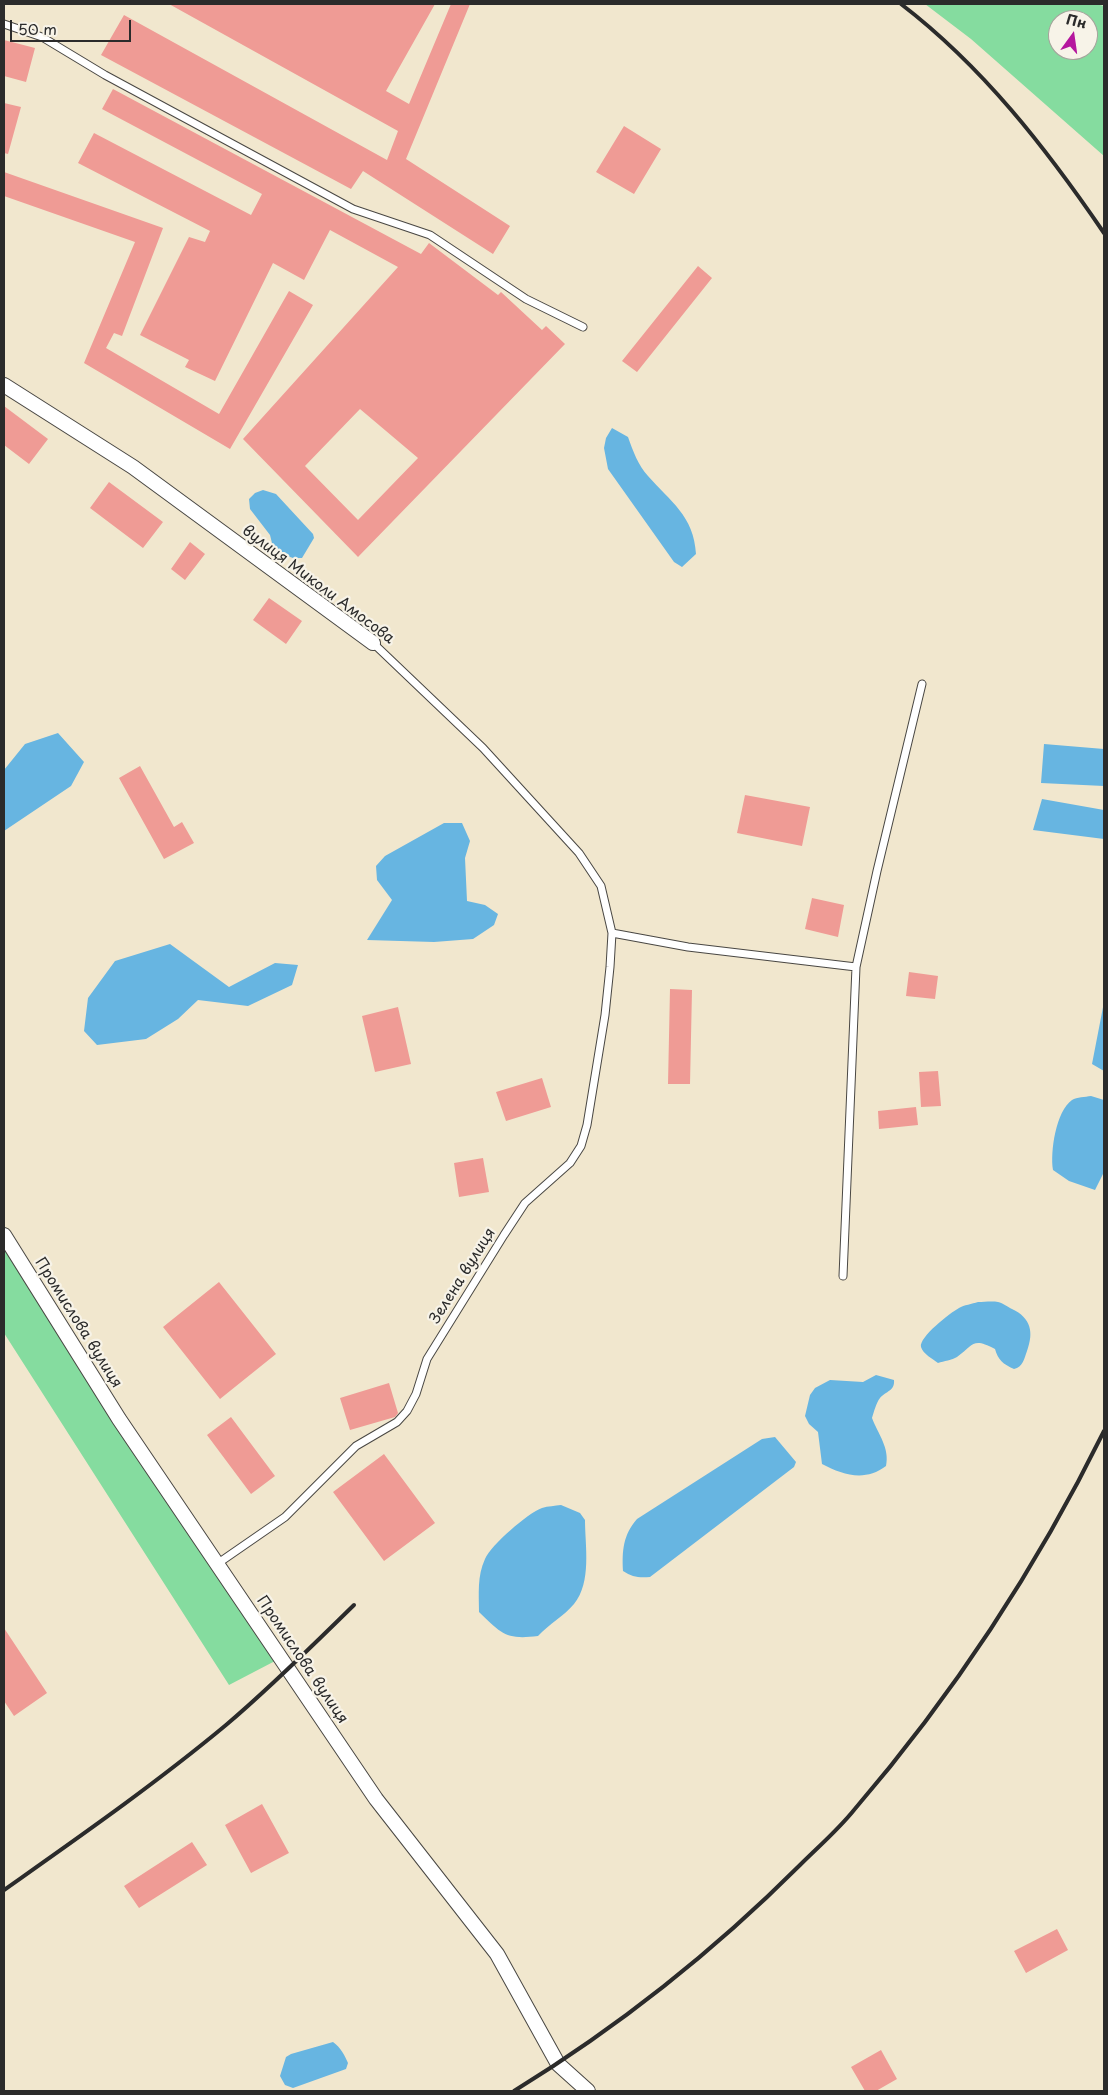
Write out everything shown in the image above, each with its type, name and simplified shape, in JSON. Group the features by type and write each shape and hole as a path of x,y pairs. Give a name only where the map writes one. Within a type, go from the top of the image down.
{"street":[{"name":"вулиця Миколи Амосова","path":"4,386 134,467 373,644"},
{"name":"Промислова вулиця","path":"4,1235 119,1419 376,1799 498,1954 558,2064 588,2091"}],"lane":[{"path":"4,24 42,37 105,75 353,209 430,234 526,299 583,327"},
{"name":"вулиця Миколи Амосова","path":"373,644 483,748 580,852 602,886 612,934"},
{"path":"843,1276 856,968 877,871 922,684"},
{"path":"612,934 688,947 856,968"},
{"name":"Зелена вулиця","path":"217,1564 285,1517 356,1446 397,1422 407,1411 416,1394 427,1359 504,1234 525,1203 570,1163 581,1146 587,1125 605,1015 612,934"}],"green space":[{"path":"925,4 1096,4 1104,6 1104,156 971,39"},
{"path":"4,1249 111,1416 275,1661 229,1685 4,1333"}],"water":[{"path":"612,428 628,437 644,472 680,510 686,519 691,529 696,554 682,567 674,562 608,469 604,448 606,438"},
{"path":"263,490 276,494 313,534 314,538 302,558 293,558 279,553 273,547 270,535 250,509 249,499 255,493"},
{"path":"58,733 84,762 71,786 4,831 4,770 25,744"},
{"path":"1044,744 1104,749 1104,786 1041,783"},
{"path":"1042,799 1104,810 1104,839 1033,830"},
{"path":"444,823 462,823 470,841 465,858 467,901 485,905 498,914 494,925 473,939 434,942 367,940 392,900 377,880 376,866 385,856"},
{"path":"170,944 229,987 275,963 298,965 292,985 248,1006 198,1000 178,1019 146,1039 97,1045 84,1031 88,998 115,961"},
{"path":"1104,1002 1104,1071 1092,1064"},
{"path":"1091,1096 1104,1100 1104,1172 1095,1190 1069,1181 1053,1170 1052,1162 1055,1132 1066,1105 1072,1100"},
{"path":"978,1302 1002,1303 1027,1321 1030,1332 1029,1344 1023,1362 1017,1368 1014,1369 999,1359 995,1349 977,1343 970,1346 957,1357 938,1363 922,1350 921,1347 925,1337 942,1320 961,1307"},
{"path":"876,1375 894,1380 892,1389 879,1400 872,1418 885,1447 886,1466 870,1474 854,1475 846,1474 822,1464 818,1432 809,1424 805,1416 810,1395 815,1388 830,1380 863,1382"},
{"path":"775,1437 796,1462 794,1467 650,1577 636,1577 623,1571 624,1544 632,1525 637,1519 762,1439"},
{"path":"561,1505 580,1513 585,1520 586,1564 580,1595 570,1608 538,1636 519,1637 505,1634 493,1626 479,1612 482,1565 494,1546 528,1516 542,1508"},
{"path":"333,2042 340,2049 348,2063 346,2069 293,2088 285,2085 280,2076 286,2057"}],"building":[{"path":"169,4 435,4 386,91 409,104 451,4 470,4 406,159 510,226 493,254 363,171 351,189 101,55 124,15 387,160 398,131"},
{"path":"4,40 35,48 26,82 4,76"},
{"path":"113,89 421,254 429,243 498,295 501,292 542,330 546,326 565,344 358,557 243,439 398,267 330,230 304,280 273,263 215,381 185,367 189,360 140,335 189,237 205,242 210,231 78,163 94,133 251,215 262,194 102,109","holes":["360,409 418,458 358,520 305,466"]},
{"path":"4,103 21,107 8,154 4,153"},
{"path":"624,126 661,149 634,194 596,172"},
{"path":"4,172 163,228 122,336 114,333 106,348 219,414 289,291 313,305 230,449 84,363 135,242 4,196"},
{"path":"698,266 712,278 637,372 622,361"},
{"path":"4,406 48,439 29,464 4,445"},
{"path":"109,482 163,522 143,548 90,508"},
{"path":"190,542 205,554 185,580 171,569"},
{"path":"269,598 302,621 286,644 253,620"},
{"path":"140,766 174,827 182,822 194,843 164,859 119,778"},
{"path":"745,795 810,807 802,846 737,833"},
{"path":"812,898 844,905 838,937 805,929"},
{"path":"909,972 938,976 935,999 906,996"},
{"path":"670,989 692,990 690,1084 668,1084"},
{"path":"398,1007 411,1064 375,1072 362,1016"},
{"path":"938,1071 941,1106 921,1107 919,1072"},
{"path":"542,1078 551,1107 506,1121 496,1092"},
{"path":"916,1107 918,1125 879,1129 878,1111"},
{"path":"483,1158 489,1192 459,1197 454,1163"},
{"path":"219,1282 276,1354 220,1399 163,1327"},
{"path":"389,1383 398,1413 395,1417 350,1430 340,1398"},
{"path":"231,1417 275,1476 251,1494 207,1435"},
{"path":"384,1454 435,1523 384,1561 333,1492"},
{"path":"4,1628 47,1693 14,1716 4,1701"},
{"path":"262,1804 289,1853 251,1873 225,1825"},
{"path":"192,1842 207,1865 139,1908 124,1886"},
{"path":"1057,1929 1068,1950 1026,1973 1014,1951"},
{"path":"881,2050 897,2079 876,2091 865,2091 851,2067"}],"railway":[{"path":"901,4 959,54 1011,110 1059,170 1104,233"},
{"path":"514,2091 590,2041 664,1986 734,1928 848,1817 925,1721 991,1628 1051,1531 1104,1431"},
{"path":"4,1890 199,1747 275,1681 354,1605"}]}
